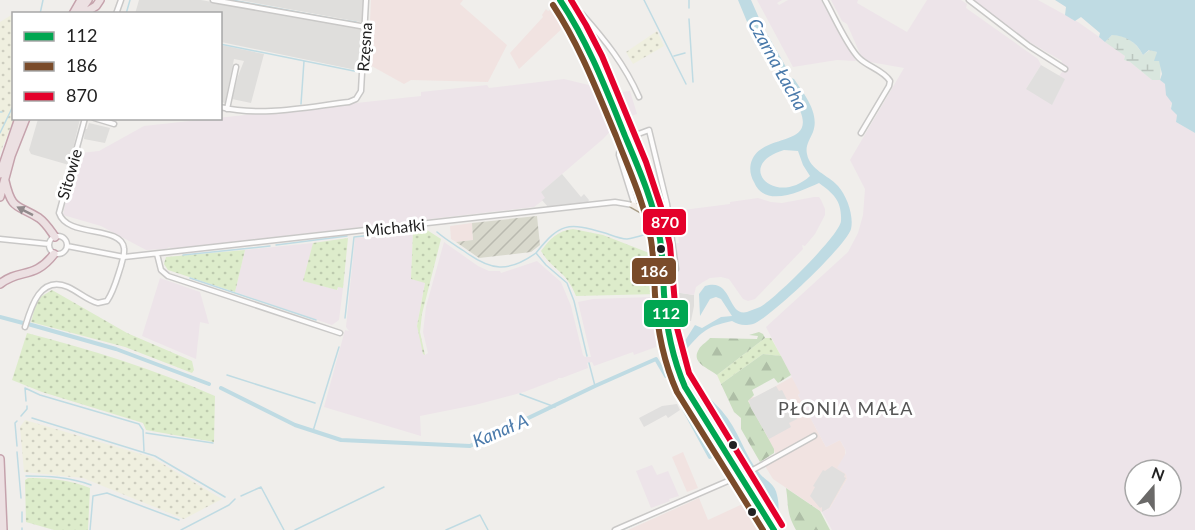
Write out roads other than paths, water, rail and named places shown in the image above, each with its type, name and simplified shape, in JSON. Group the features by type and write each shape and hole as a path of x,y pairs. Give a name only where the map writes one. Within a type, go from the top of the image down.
{"highway":[{"path":"84,12 95,0"},
{"path":"85,12 96,6 100,0"},
{"path":"0,196 2,176 18,120"},
{"path":"8,156 25,120"},
{"path":"2,176 15,205 42,220 55,237"},
{"path":"0,284 6,279 39,270 54,254"},
{"path":"0,459 3,530"}],"main road":[{"path":"560,0 588,32 660,211 673,270 668,322"},
{"path":"567,0 573,14"},
{"path":"633,147 656,218 662,250 664,295 671,348 680,376 774,530"},
{"path":"633,205 656,218"},
{"path":"645,212 652,207"},
{"path":"660,211 668,209"}],"street":[{"path":"213,0 366,27"},
{"name":"Rzęsna","path":"227,109 256,112 349,102 356,99 360,94 366,0"},
{"path":"825,0 859,57 890,81 861,134"},
{"path":"969,0 1029,46 1065,69"},
{"path":"573,14 582,14 616,54 629,74 639,97"},
{"path":"222,108 227,109 236,67"},
{"name":"Sitowie","path":"84,120 59,213 60,219 68,225 114,237 121,241 124,257"},
{"path":"101,120 114,124"},
{"path":"633,205 619,149 625,139 649,130 668,209 673,270"},
{"name":"Michałki","path":"124,257 615,202 633,205"},
{"path":"48,244 55,237 63,238 67,246"},
{"path":"0,239 48,244"},
{"path":"48,244 54,254 61,254 67,246"},
{"path":"25,327 32,303 36,296 45,289 54,286 68,287 98,303 107,301 113,290 124,257 67,246"},
{"path":"157,254 161,270 168,276 340,333"},
{"path":"615,530 751,471 814,436"}],"water":[{"name":"Czarna Łacha","path":"738,0 751,0 763,27 786,67 784,69 788,77 794,79 810,104 815,125 807,148 809,160 841,190 852,218 851,229 836,250 807,281 762,319 747,325 732,321 711,327 686,350 693,378 728,418 754,467 776,491 779,515 784,530 781,530 778,525 764,486 742,458 718,416 689,382 679,357 681,347 695,325 702,328 721,317 732,316 721,299 716,297 710,299 700,316 699,294 705,286 721,287 736,309 741,312 760,307 805,267 830,239 841,221 840,208 836,199 819,183 784,196 775,196 766,195 759,190 753,179 750,171 751,163 759,151 798,133 803,125 801,113 781,76 750,29","holes":["784,150 798,151 810,176 797,185 784,188 773,186 765,181 761,173 762,165 769,157"]},
{"path":"1055,0 1195,0 1195,133 1176,122 1177,115 1171,109 1172,103 1166,95 1165,84 1160,80 1162,74 1159,61 1154,61 1157,52 1149,50 1143,55 1134,43 1126,38 1112,35 1105,42 1099,37 1100,33 1081,17 1075,21 1065,15 1066,7"}],"waterway":[{"path":"40,12 43,0"},
{"path":"127,12 130,0"},
{"path":"232,0 335,19"},
{"path":"644,0 686,84"},
{"path":"689,0 689,8"},
{"path":"689,19 693,82"},
{"path":"340,20 356,22"},
{"path":"222,44 359,72"},
{"path":"674,56 685,53"},
{"path":"301,104 304,61"},
{"path":"0,133 12,108"},
{"path":"587,356 574,301 567,283 536,253 552,236 565,228 582,227 627,239 650,233"},
{"path":"437,232 474,258 491,266 517,264 536,253"},
{"path":"345,318 354,237 392,233"},
{"path":"276,245 347,236"},
{"path":"183,255 270,246"},
{"path":"190,278 316,320"},
{"name":"Kanał A","path":"0,317 23,323"},
{"name":"Kanał A","path":"28,324 116,349 209,384"},
{"path":"313,431 339,347"},
{"name":"Kanał A","path":"221,388 295,425 341,440 470,446 656,359 666,376"},
{"path":"589,363 595,386"},
{"path":"227,375 315,403"},
{"path":"26,401 25,388 40,395 139,424 143,430 144,451"},
{"path":"520,394 555,407"},
{"path":"21,416 27,406"},
{"name":"Kanał A","path":"684,409 710,457"},
{"path":"32,418 155,456 225,497"},
{"path":"17,421 15,423 17,446"},
{"path":"146,433 213,443"},
{"path":"17,452 21,498"},
{"path":"26,476 75,480 91,485"},
{"path":"706,492 725,484"},
{"path":"241,496 261,487 284,530"},
{"path":"295,530 384,487"},
{"path":"90,530 93,496 107,493 179,520"},
{"path":"181,530 229,505 235,499"},
{"path":"22,512 22,522"},
{"path":"622,530 657,514"},
{"path":"446,530 480,515 488,530"}],"district":[{"name":"PŁONIA MAŁA","path":"846,408"}]}
